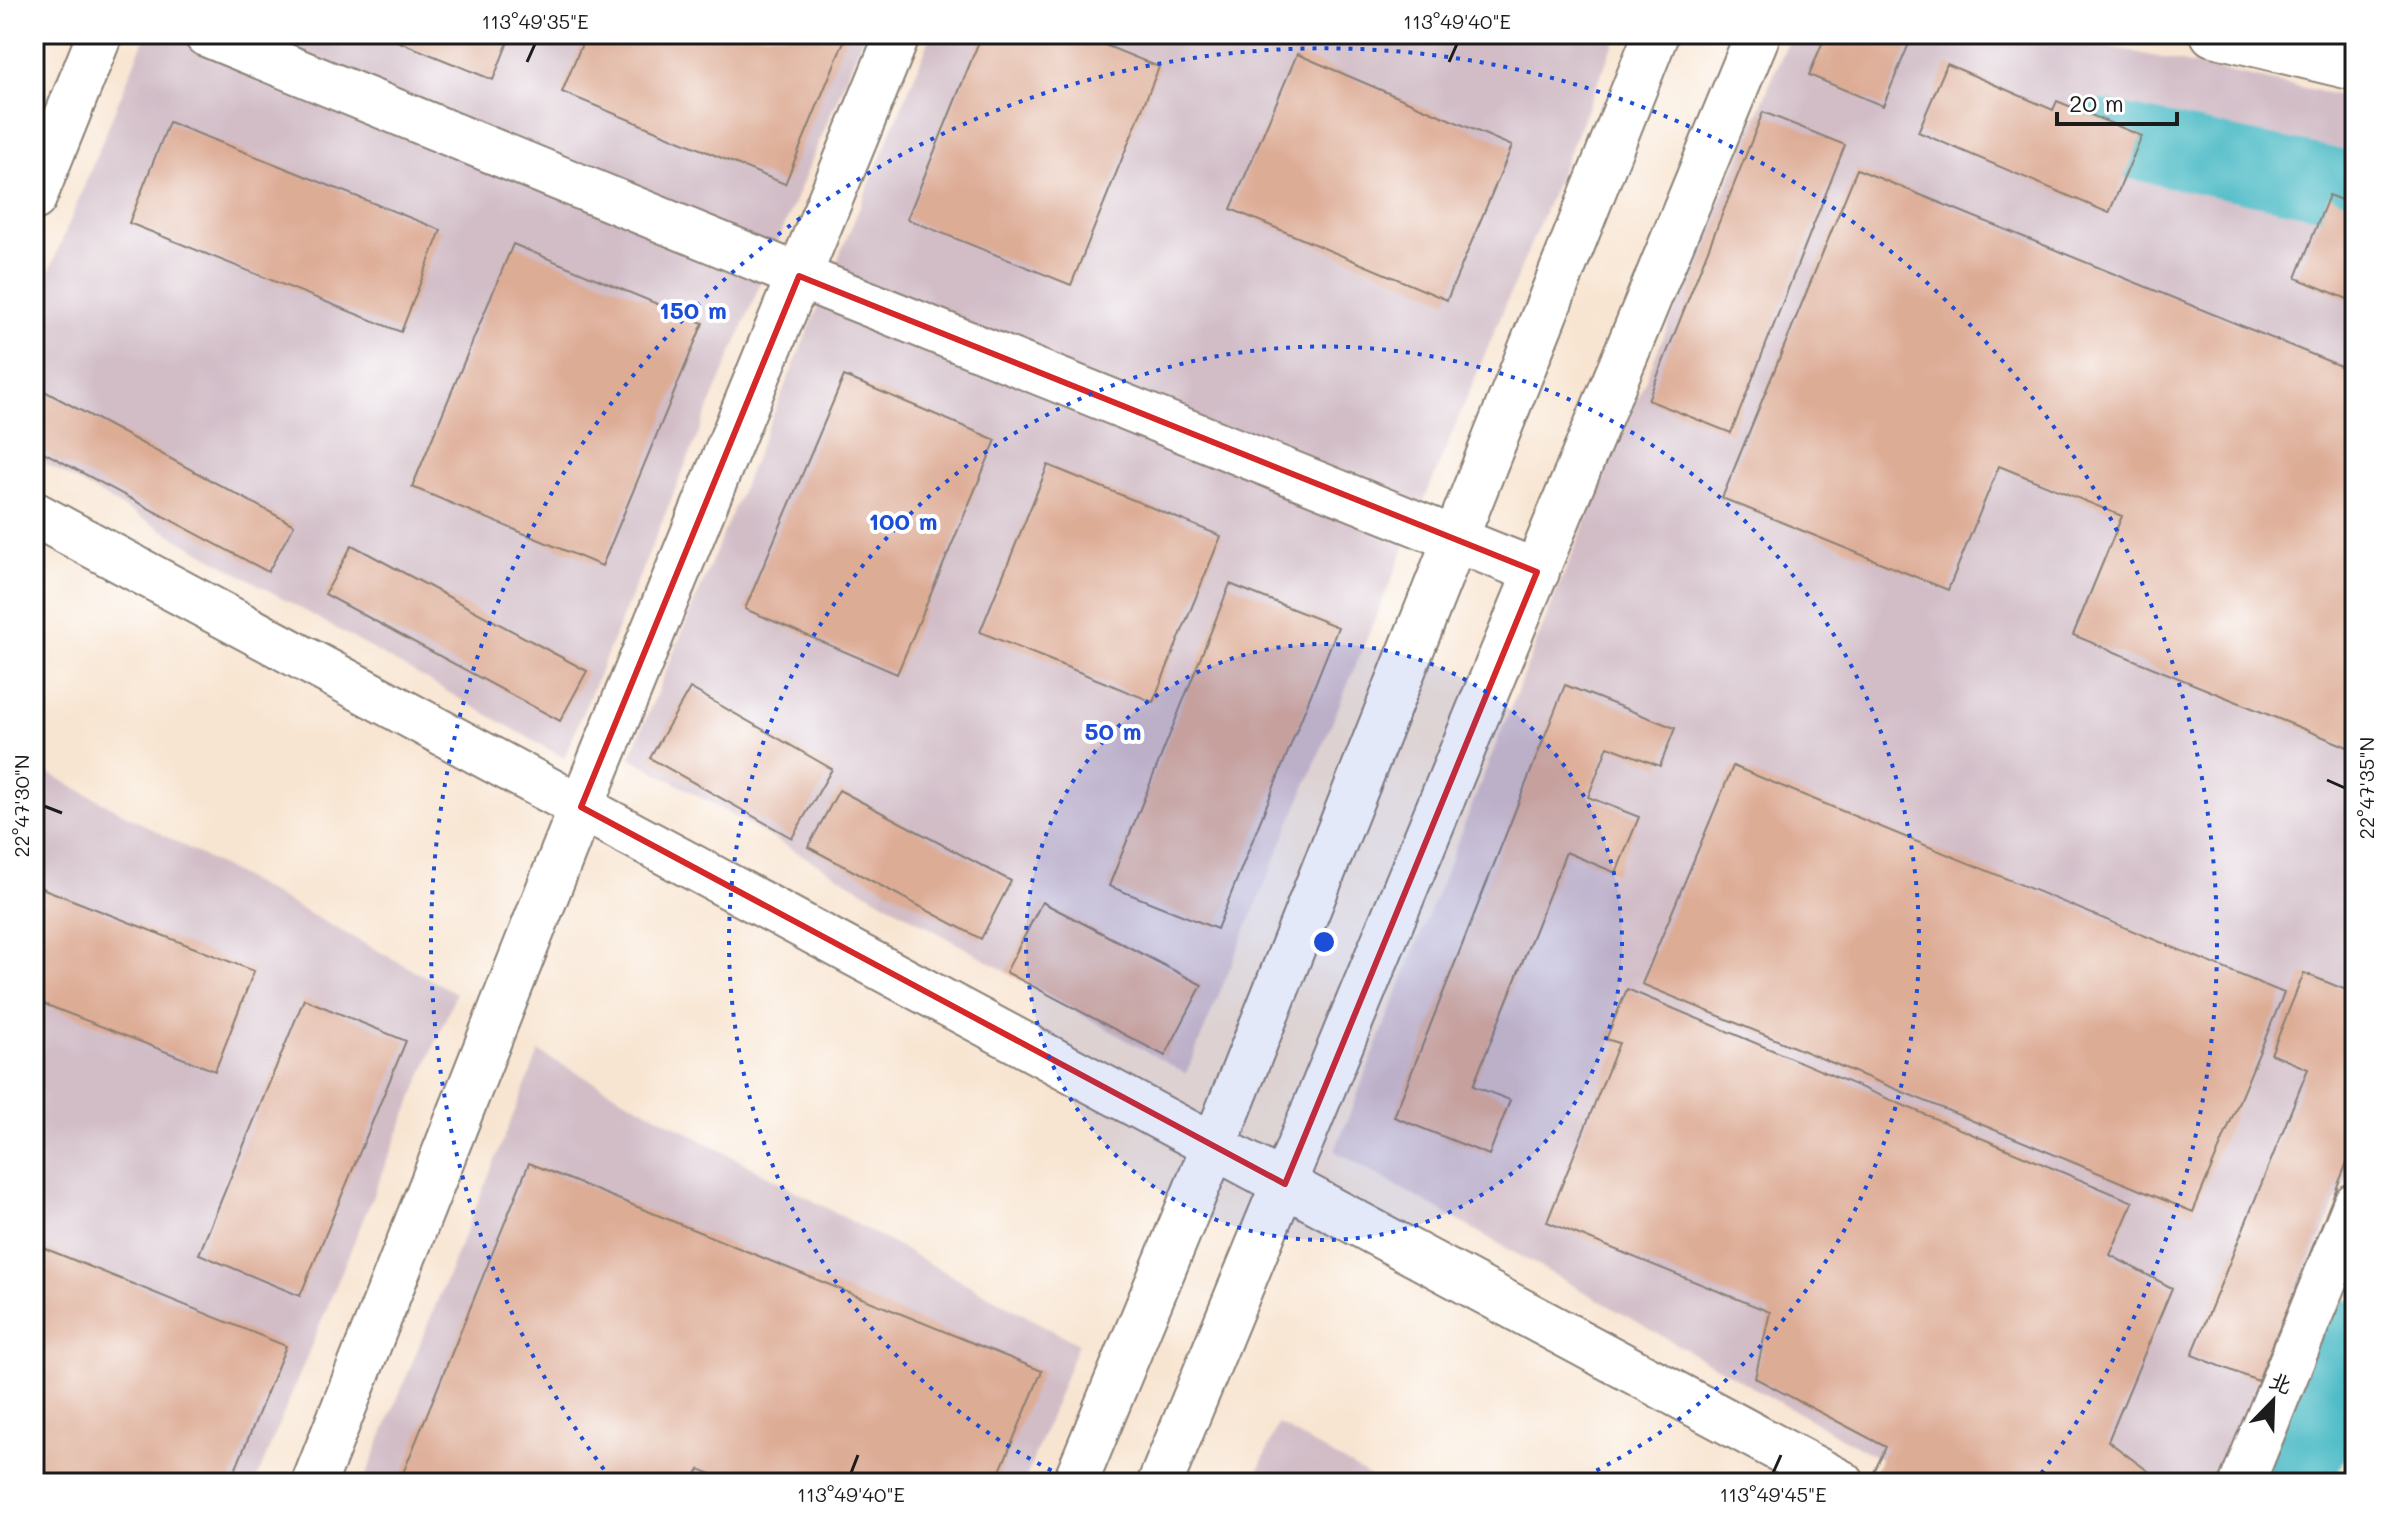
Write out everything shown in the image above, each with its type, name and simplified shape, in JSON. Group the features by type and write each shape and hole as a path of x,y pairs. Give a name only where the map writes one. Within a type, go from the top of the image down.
{"street":[{"path":"34,198 100,34"},
{"path":"206,34 1537,572"},
{"path":"314,1483 581,807 898,34"},
{"path":"1075,1483 1214,1146 1656,34"},
{"path":"1160,1483 1758,34"},
{"path":"2213,34 2355,68"},
{"path":"34,514 1842,1483"},
{"path":"2242,1483 2355,1205"}],"highlighted area":[{"path":"799,276 1537,572 1285,1184 581,807"}],"shaded area":[{"path":"146,34 864,34 564,758 34,457 34,309"},
{"path":"932,34 1618,34 1186,1074 630,757"},
{"path":"1791,34 2050,34 2355,99 2355,1159 2214,1483 1922,1483 1335,1151 1558,588"},
{"path":"34,765 456,993 255,1483 34,1483"},
{"path":"539,1052 1078,1344 1024,1483 363,1483"},
{"path":"1278,1424 1381,1483 1253,1483"}],"building":[{"path":"380,34 511,34 493,80"},
{"path":"586,34 847,34 785,184 562,92"},
{"path":"982,34 1078,34 1159,67 1071,285 907,219"},
{"path":"1826,34 1913,34 1883,106 1809,75"},
{"path":"1297,54 1512,146 1447,300 1231,209"},
{"path":"1947,64 2053,110 2057,101 2142,136 2109,213 1918,132"},
{"path":"1763,112 1845,145 1731,433 1648,400"},
{"path":"169,122 441,230 401,332 129,223"},
{"path":"1857,169 2355,372 2355,750 2073,635 2122,516 1999,466 1948,590 1722,498"},
{"path":"2329,195 2355,206 2355,302 2296,278"},
{"path":"513,244 703,323 602,566 412,487"},
{"path":"844,376 996,440 897,674 745,609"},
{"path":"35,386 294,525 268,572 34,447"},
{"path":"1048,465 1221,536 1153,702 980,632"},
{"path":"352,545 587,671 560,721 325,594"},
{"path":"1230,584 1338,627 1217,929 1109,886"},
{"path":"1565,685 1675,728 1660,766 1608,746 1588,797 1639,817 1616,873 1566,852 1473,1086 1510,1100 1489,1155 1394,1117"},
{"path":"690,688 832,769 792,838 650,758"},
{"path":"1733,766 2284,993 2193,1212 1642,984"},
{"path":"839,790 1011,881 981,939 808,847"},
{"path":"34,885 254,971 215,1071 34,1000"},
{"path":"1042,902 1202,985 1165,1056 1006,972"},
{"path":"2304,973 2351,992 2355,981 2355,1143 2258,1381 2192,1355 2308,1069 2271,1054"},
{"path":"1627,989 2133,1202 2110,1255 2172,1288 2108,1441 2164,1483 1892,1483 1874,1472 1886,1447 1755,1378 1770,1312 1547,1222 1619,1043 1606,1039"},
{"path":"304,999 406,1041 300,1296 199,1254"},
{"path":"529,1163 1042,1371 995,1483 733,1483 699,1469 693,1483 399,1483"},
{"path":"34,1244 286,1346 230,1483 34,1483"}],"waterway":[{"path":"2100,136 2355,189"},
{"path":"2295,1483 2355,1335"}]}
